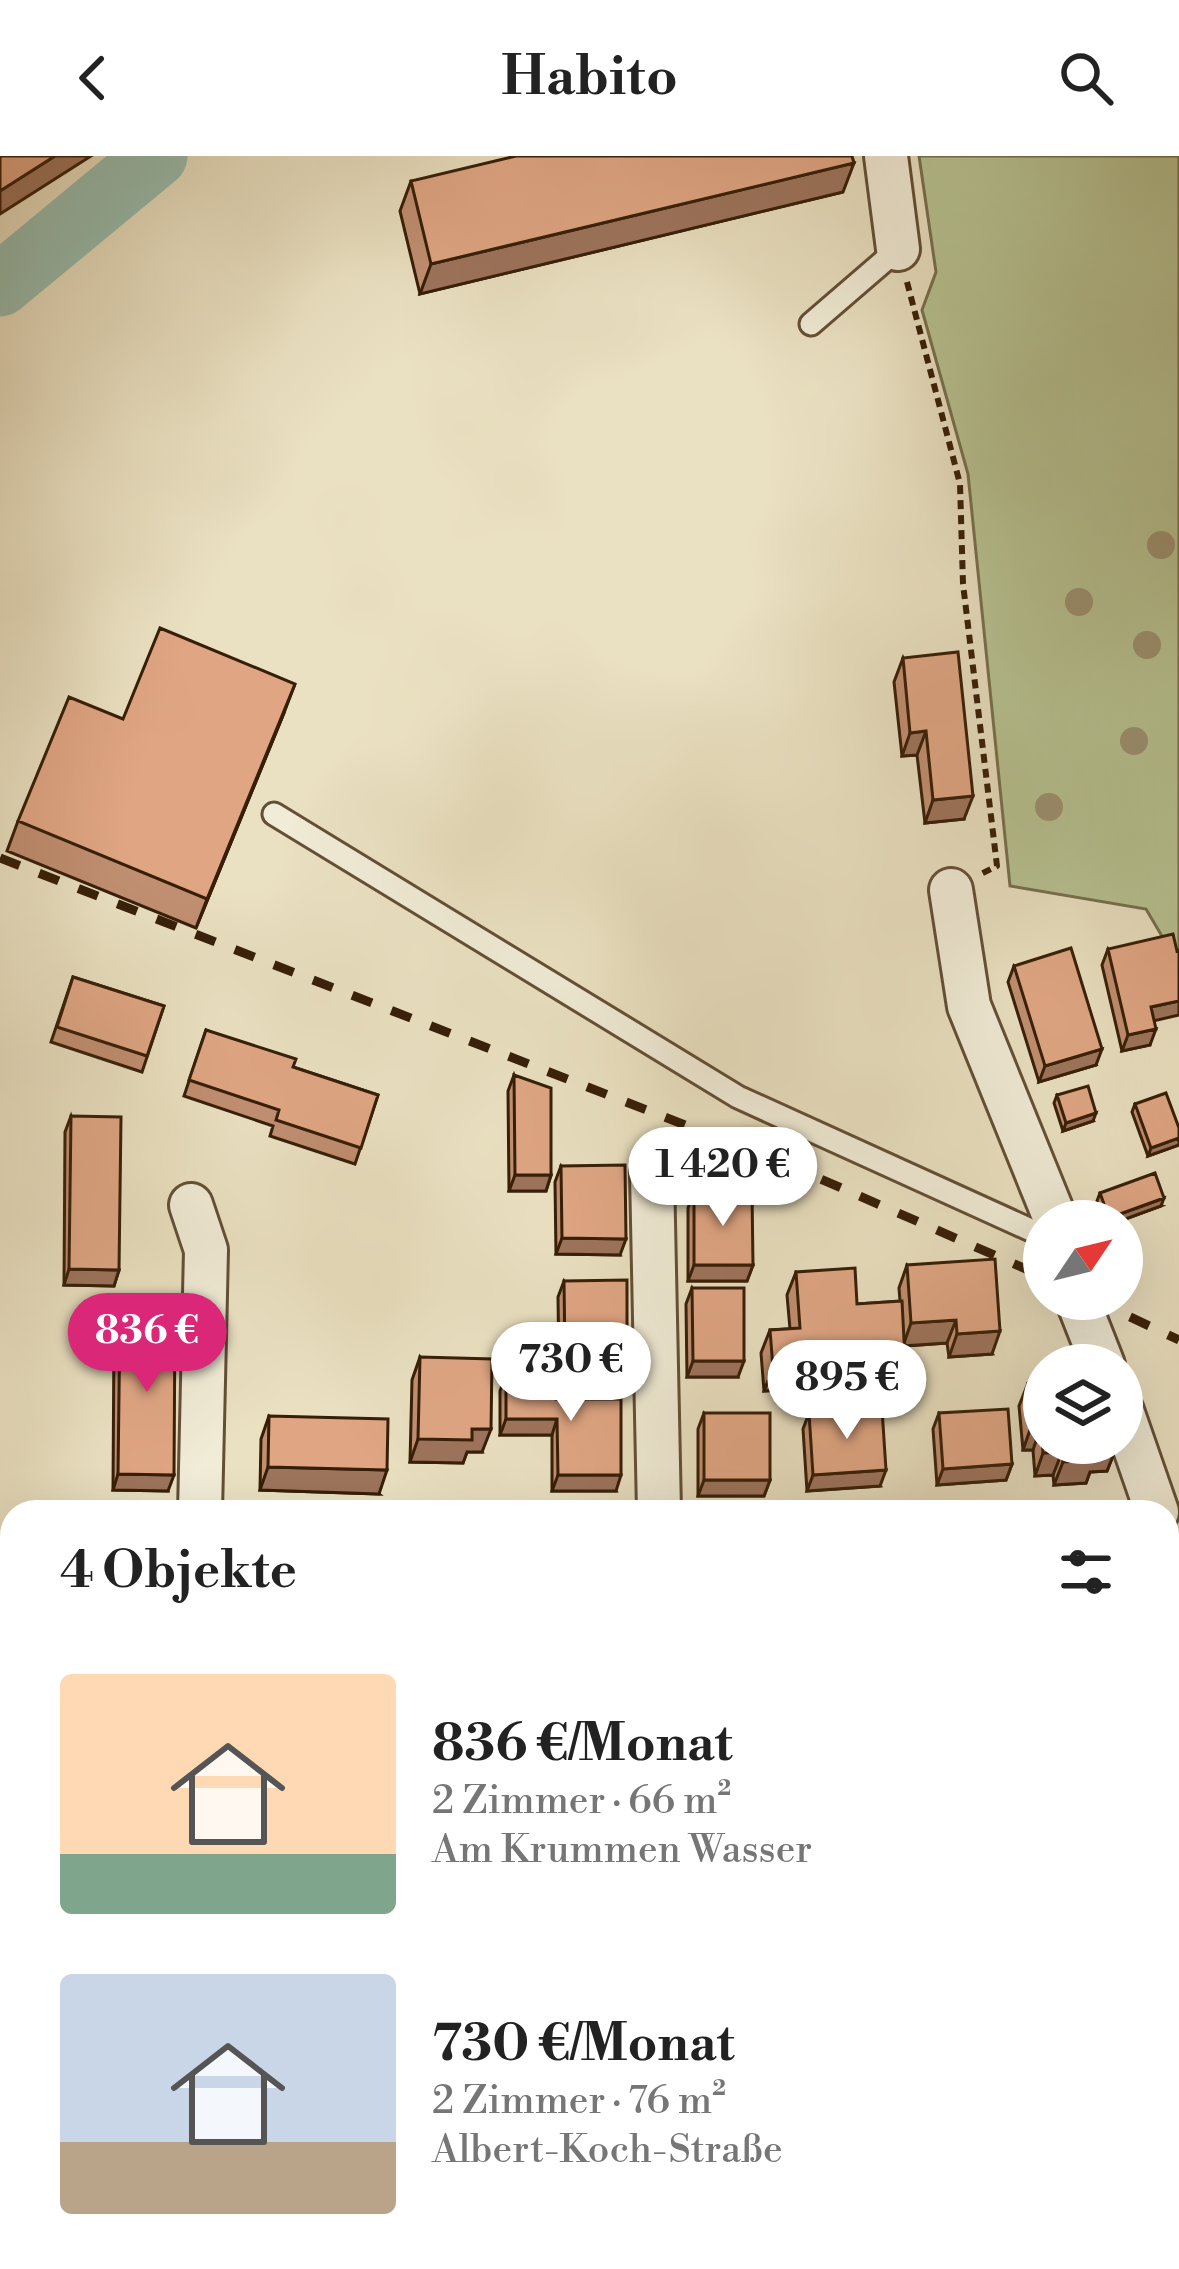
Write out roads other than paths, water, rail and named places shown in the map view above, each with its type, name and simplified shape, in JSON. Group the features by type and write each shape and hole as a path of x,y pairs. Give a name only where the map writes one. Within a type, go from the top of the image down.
{"street":[{"path":"886,156 898,249"},
{"path":"951,890 969,1006 1048,1200"},
{"path":"652,1173 658,1500"},
{"path":"191,1205 206,1250 200,1500"},
{"path":"1140,1464 1152,1500"}],"lane":[{"path":"811,324 898,249"},
{"path":"274,814 738,1097 1023,1226"}],"waterway":[{"path":"0,285 156,156"}],"railway":[{"path":"0,858 798,1169 1023,1268"},
{"path":"1137,1320 1179,1340"}]}
